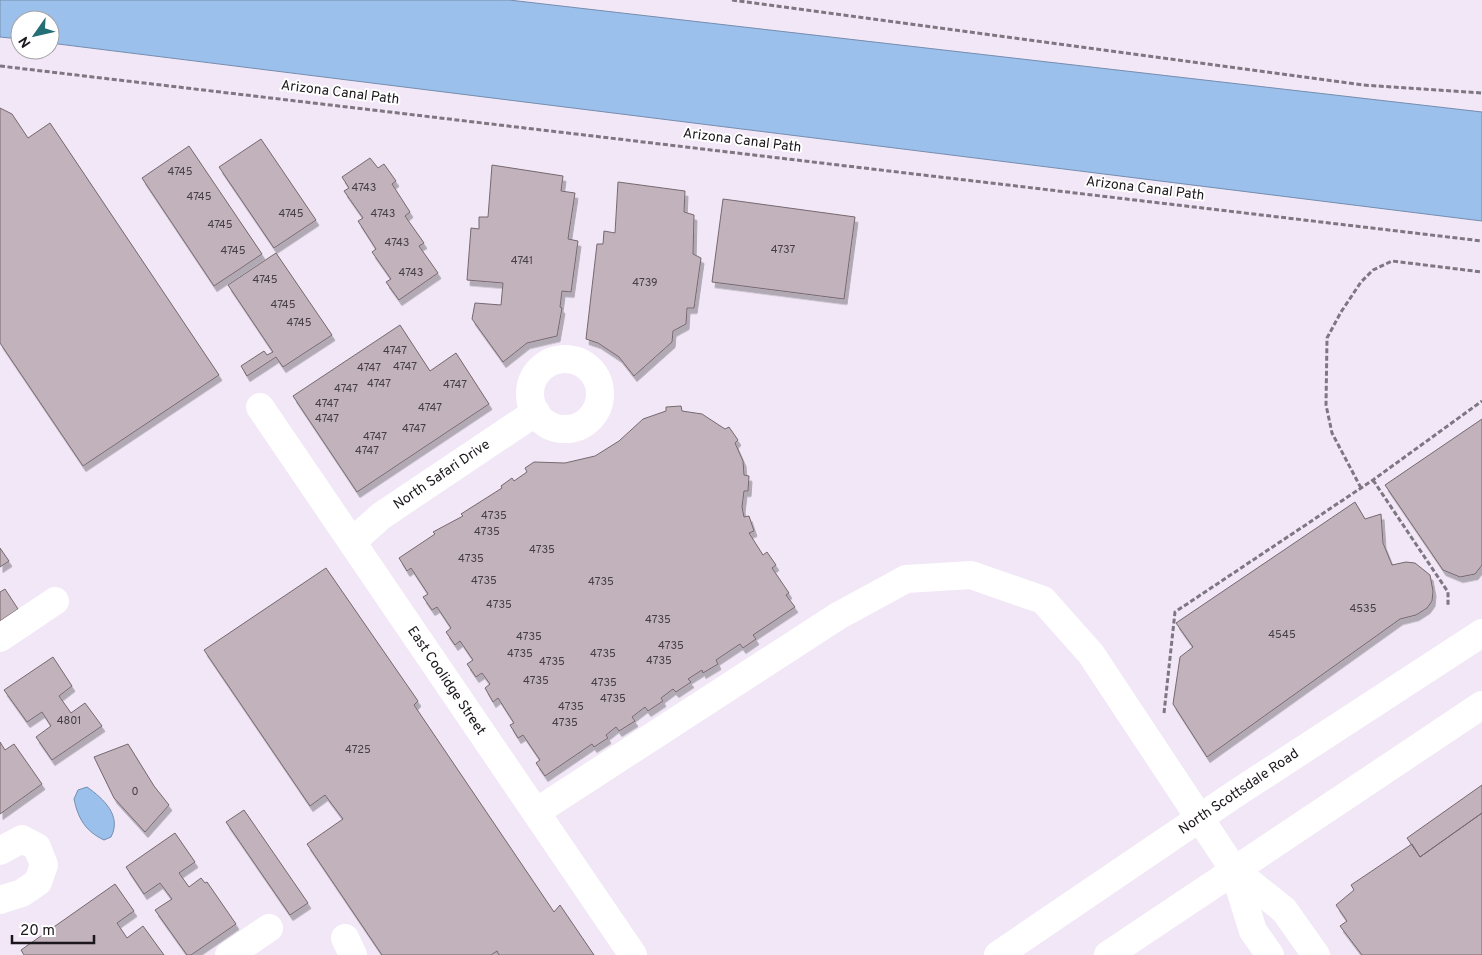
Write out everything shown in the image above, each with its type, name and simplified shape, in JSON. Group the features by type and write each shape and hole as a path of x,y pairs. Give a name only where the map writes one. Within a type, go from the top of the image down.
{"main road":[{"name":"East Coolidge Street","path":"260,406 633,955"},
{"name":"North Safari Drive","path":"352,542 381,516 536,412"},
{"path":"536,812 838,616 906,579 971,575 1043,600 1091,654 1234,870 1253,930 1270,955"},
{"path":"0,638 55,601"},
{"name":"North Scottsdale Road","path":"998,955 1482,633"},
{"path":"1108,955 1482,705"},
{"path":"0,851 4,847 22,839 38,847 44,865 38,882 22,892 0,900"},
{"path":"1234,870 1284,910 1316,955"},
{"path":"229,955 269,928"},
{"path":"338,955 345,938 353,955"}],"path":[{"path":"732,0 1363,85 1482,94"},
{"name":"Arizona Canal Path","path":"0,66 1482,241"},
{"path":"1361,488 1332,433 1326,405 1327,338 1341,312 1361,282 1373,270 1392,261 1482,272"},
{"path":"1164,715 1176,612 1373,480 1482,401"},
{"path":"1373,480 1448,592 1448,605"}],"water":[{"path":"0,0 509,0 1482,112 1482,221 60,44 60,10 10,10 10,38 0,37"},
{"path":"87,787 105,803 113,815 114,829 111,837 104,840 87,828 80,818 76,806 74,799 78,790"}],"building":[{"path":"0,108 12,114 28,138 50,123 219,375 83,466 0,343"},
{"path":"261,139 316,220 274,248 219,167"},
{"path":"189,146 262,254 214,286 142,178"},
{"path":"370,158 378,168 384,164 396,181 392,184 410,212 405,216 424,243 419,246 438,273 399,300 386,282 391,279 372,252 376,249 358,221 363,218 344,191 349,188 342,177"},
{"path":"492,165 563,176 561,191 575,193 568,239 578,241 571,292 562,291 560,307 562,308 557,336 527,343 503,362 472,319 475,303 501,305 503,283 467,280 471,228 479,229 479,217 488,217"},
{"path":"618,182 685,191 684,212 694,215 693,254 701,258 694,308 687,308 686,324 673,331 672,342 634,376 619,357 598,343 586,339 597,244 603,244 604,231 615,233"},
{"path":"723,199 855,217 844,299 712,282"},
{"path":"276,253 332,335 283,367 276,357 247,376 241,366 264,351 267,355 273,352 228,285"},
{"path":"400,325 430,371 456,353 489,404 357,492 293,396"},
{"path":"681,406 682,411 702,414 725,429 729,427 738,440 735,443 743,461 744,475 749,476 748,491 744,491 742,507 744,517 749,516 754,531 749,533 763,555 767,552 776,565 772,568 789,593 786,595 795,607 753,635 756,639 743,648 740,644 716,660 718,664 703,673 702,670 688,679 691,682 676,692 673,689 661,698 663,701 648,711 645,707 632,717 635,721 619,731 616,727 606,735 608,738 594,747 592,744 545,776 536,763 540,760 523,735 518,738 510,725 514,723 498,698 493,702 485,688 490,684 482,673 476,677 467,664 473,660 460,641 455,645 446,632 451,628 437,607 432,610 423,597 428,594 411,568 407,571 399,558 435,534 433,532 463,516 461,514 502,488 501,486 512,478 514,481 527,472 525,468 534,462 565,463 595,456 619,441 643,419 666,411 666,407"},
{"path":"1482,419 1482,565 1475,574 1460,577 1443,570 1385,485"},
{"path":"1355,502 1365,519 1381,514 1383,543 1392,565 1406,562 1415,563 1430,575 1433,591 1432,601 1427,608 1416,615 1400,619 1207,757 1173,704 1180,657 1193,647 1176,623"},
{"path":"0,548 9,561 0,567"},
{"path":"326,568 418,701 414,705 554,912 560,905 594,955 499,955 497,951 491,955 382,955 307,844 343,819 325,795 310,806 204,650"},
{"path":"5,589 18,609 0,621 0,592"},
{"path":"53,657 72,686 59,696 71,713 85,703 102,726 52,760 36,737 51,726 42,712 27,722 4,690"},
{"path":"0,742 5,750 14,744 42,784 0,814"},
{"path":"128,744 154,786 169,805 145,832 114,798 94,757"},
{"path":"1482,785 1482,813 1420,857 1407,838"},
{"path":"244,810 308,903 290,915 226,822"},
{"path":"1482,813 1482,955 1362,955 1340,926 1347,921 1336,905 1354,890 1351,885 1412,844 1420,857"},
{"path":"175,833 195,862 179,873 189,887 201,878 205,883 207,882 236,924 191,955 187,955 155,910 172,899 160,883 144,894 126,867"},
{"path":"115,884 134,911 117,923 127,938 143,926 164,955 24,955 21,950"}]}
